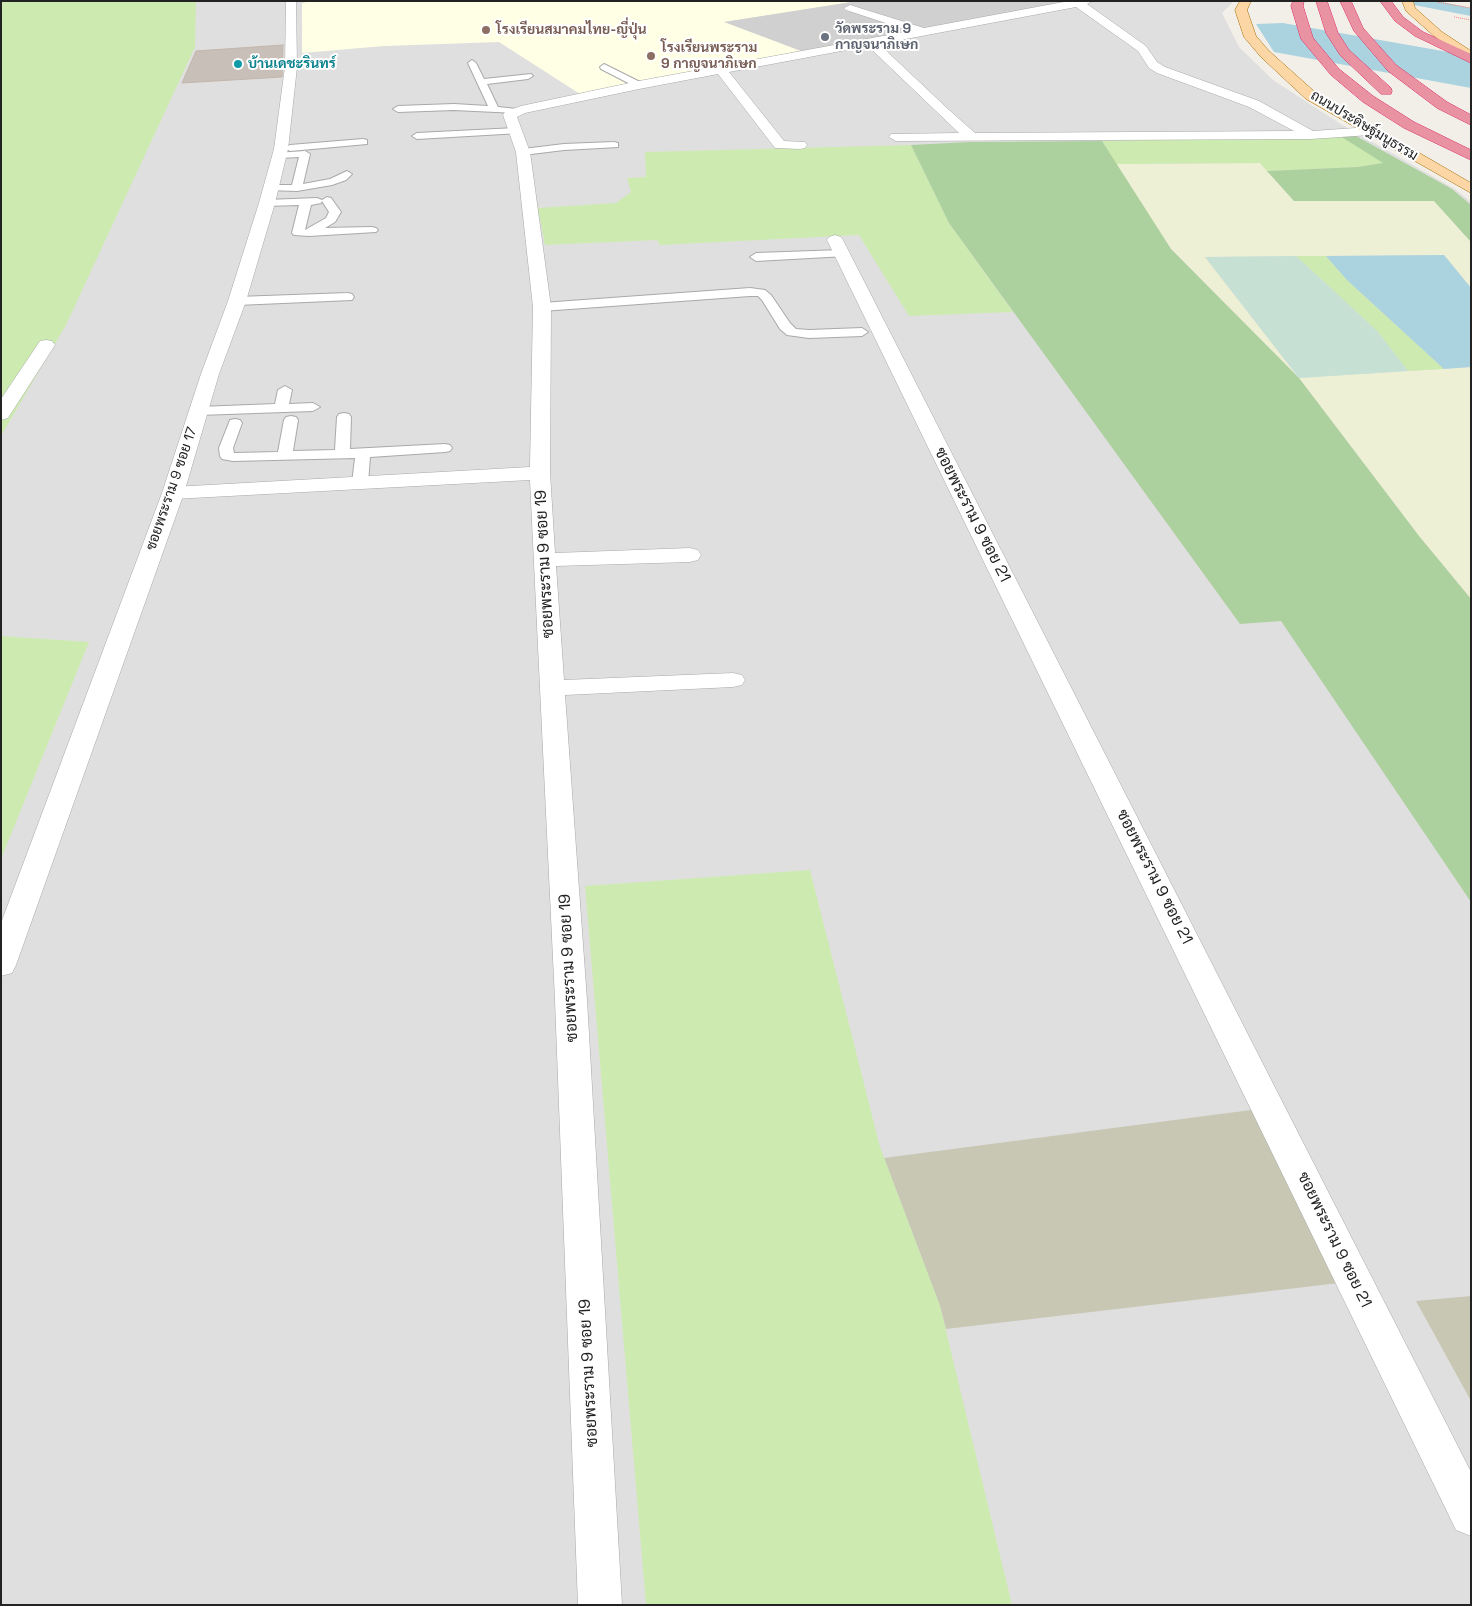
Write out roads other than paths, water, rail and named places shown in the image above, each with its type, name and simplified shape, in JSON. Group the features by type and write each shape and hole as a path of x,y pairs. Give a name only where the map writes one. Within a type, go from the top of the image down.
{"highway":[{"path":"1299,1 1297,6 1307,39 1335,72 1368,99 1409,125 1471,156"},
{"path":"1321,1 1332,33 1344,52 1382,88 1397,98"},
{"path":"1346,1 1358,29 1374,49 1399,74 1442,105 1471,121"},
{"path":"1385,1 1399,19 1419,34 1471,58"},
{"path":"1358,29 1412,68"}],"main road":[{"name":"ถนนประดิษฐ์มนูธรรม","path":"1246,1 1241,10 1250,37 1265,54 1311,96 1471,189"},
{"path":"1407,1 1410,9 1438,34 1471,58"}],"street":[{"name":"ซอยพระราม 9 ซอย 17","path":"1,965 173,493 237,301 269,196 280,152 291,67 291,1"},
{"path":"512,126 639,85 870,41 914,28 1032,1"},
{"path":"850,8 914,28 1069,3 1142,49 1153,66 1254,104 1311,134"},
{"path":"870,41 944,113 972,137"},
{"path":"720,69 780,145 800,145"},
{"name":"ซอยพระราม 9 ซอย 19","path":"512,126 542,307 540,473 571,1000 600,1605"},
{"path":"896,137 1311,134 1370,131"},
{"name":"ซอยพระราม 9 ซอย 21","path":"838,247 1471,1516"},
{"path":"1,414 46,345"},
{"path":"173,493 540,473"},
{"path":"544,560 690,555"},
{"path":"552,688 733,680"}],"lane":[{"path":"472,63 482,82 512,126"},
{"path":"604,67 639,85"},
{"path":"482,82 528,76"},
{"path":"398,109 454,107 512,126 564,147 614,144"},
{"path":"417,136 512,126"},
{"path":"280,152 363,142"},
{"path":"280,152 334,155"},
{"path":"297,188 305,154"},
{"path":"269,196 297,188 332,182 347,174"},
{"path":"269,196 306,201 344,200"},
{"path":"309,232 331,220 335,215 333,208 327,200"},
{"path":"306,201 297,232 372,230"},
{"path":"756,257 838,247"},
{"path":"542,307 750,292 762,293 785,326 792,332 809,334 862,332"},
{"path":"237,301 348,297"},
{"path":"280,408 285,390"},
{"path":"199,411 314,408"},
{"path":"342,454 344,417"},
{"path":"285,456 290,420"},
{"path":"235,423 226,448 227,456 245,458 445,448"},
{"path":"360,483 363,453"}],"water":[{"path":"1283,23 1471,56 1471,88 1274,52 1256,24"},
{"path":"1444,255 1471,288 1471,367 1444,369 1347,280 1326,256"}],"waterway":[{"path":"1414,1 1471,12"}],"place":[{"name":"โรงเรียนสมาคมไทย-ญี่ปุ่น","path":"486,30"},
{"name":"วัดพระราม 9 กาญจนาภิเษก","path":"825,37"},
{"name":"โรงเรียนพระราม 9 กาญจนาภิเษก","path":"651,56"},
{"name":"บ้านเดชะรินทร์","path":"238,64"}]}
